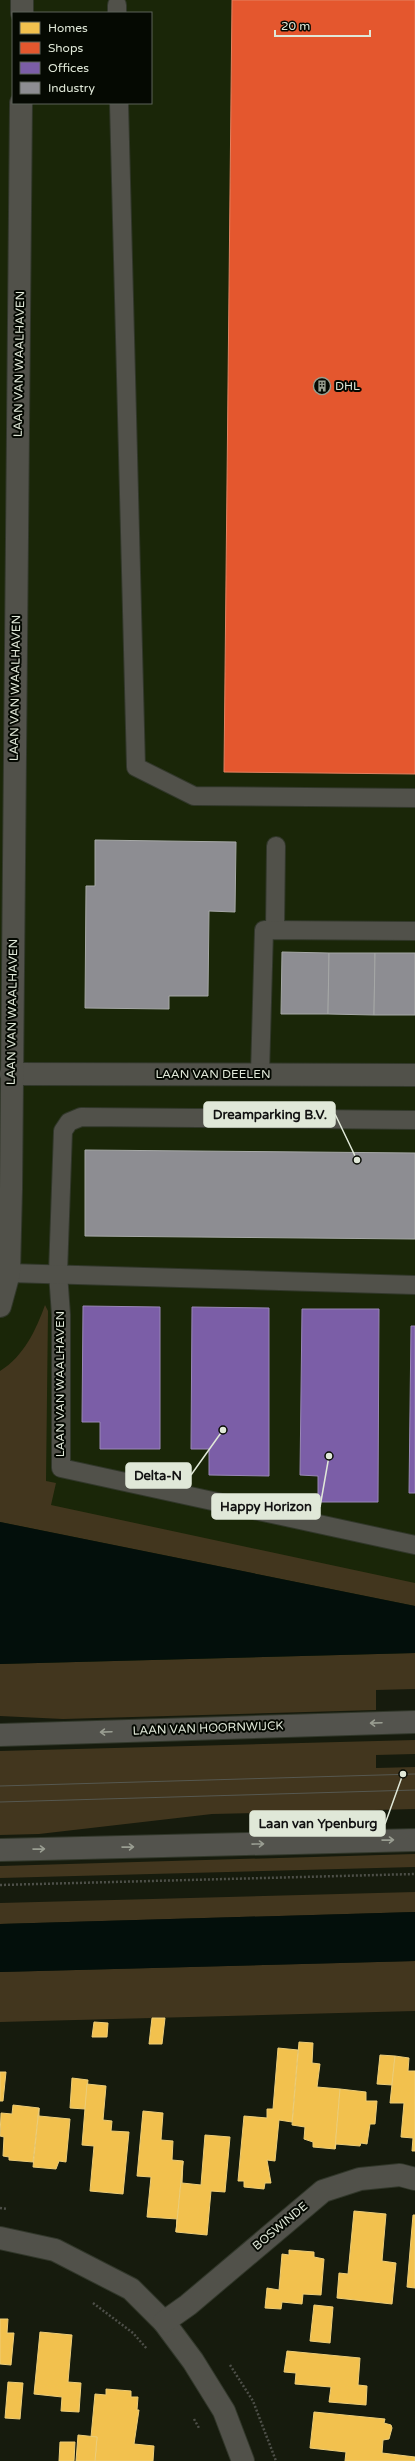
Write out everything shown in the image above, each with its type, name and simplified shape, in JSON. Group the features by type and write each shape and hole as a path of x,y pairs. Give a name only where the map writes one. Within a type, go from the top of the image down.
{"main road":[{"name":"LAAN VAN HOORNWIJCK","path":"0,1735 415,1722"},
{"path":"0,1850 415,1840"}],"street":[{"path":"22,0 22,12"},
{"name":"LAAN VAN WAALHAVEN","path":"0,1306 10,1273 11,1074 6,957 21,104"},
{"name":"LAAN VAN DEELEN","path":"11,1074 415,1075"},
{"name":"BOSWINDE","path":"164,2322 188,2305 323,2191 360,2179 400,2175 415,2179"},
{"path":"0,2238 55,2250 131,2289 164,2322 193,2361 224,2411 243,2461"}],"lane":[{"path":"119,104 136,767 194,796 415,798"},
{"path":"275,930 276,846"},
{"path":"260,1074 264,930 415,931"},
{"name":"LAAN VAN WAALHAVEN","path":"415,1120 81,1117 69,1122 63,1131 58,1273 61,1315 61,1468 415,1545"},
{"path":"10,1273 58,1273 415,1285"}],"path":[{"path":"0,1885 415,1874"},
{"path":"88,2298 133,2333 148,2350"},
{"path":"190,2412 200,2432"}],"shaded area":[{"path":"0,0 415,0 415,1676 0,1686"},
{"path":"45,1305 48,1311 46,1481 56,1483 51,1505 415,1583 415,1606 0,1522 0,1371 16,1358 28,1342 38,1324"},
{"path":"0,1522 415,1606 415,1653 0,1664"},
{"path":"415,1653 415,1689 376,1690 376,1710 63,1719 0,1716 0,1664"},
{"path":"415,1740 415,1754 376,1755 376,1768 415,1767 415,1809 212,1814 39,1834 0,1835 0,1751"},
{"path":"415,1854 415,1867 0,1878 0,1866"},
{"path":"415,1892 415,1912 0,1924 0,1903"},
{"path":"415,1912 415,1961 0,1972 0,1924"},
{"path":"415,1961 415,2011 0,2022 0,1972"}],"building: Homes":[{"path":"152,2018 165,2018 162,2044 149,2044"},
{"path":"94,2022 108,2023 107,2037 92,2037"},
{"path":"299,2042 313,2043 312,2063 320,2064 317,2087 340,2089 335,2149 313,2147 313,2142 304,2139 305,2127 292,2125"},
{"path":"278,2048 298,2050 292,2122 279,2120 275,2161 267,2160 271,2183 265,2183 264,2189 244,2187 244,2181 238,2181 244,2116 267,2118 267,2109 273,2109"},
{"path":"380,2055 395,2056 392,2085 377,2084"},
{"path":"395,2056 409,2058 408,2071 415,2071 415,2151 412,2151 413,2138 401,2137 404,2103 390,2103"},
{"path":"0,2072 6,2072 3,2101 0,2101"},
{"path":"72,2078 88,2080 85,2109 70,2108"},
{"path":"87,2084 106,2086 103,2120 112,2121 111,2131 129,2132 123,2194 90,2191 94,2146 82,2145"},
{"path":"340,2089 366,2092 366,2101 377,2101 375,2124 370,2124 367,2144 361,2143 360,2146 336,2144 335,2149"},
{"path":"13,2105 39,2108 33,2162 9,2160 9,2157 3,2156 4,2137 0,2136 1,2113 12,2114"},
{"path":"39,2108 39,2116 70,2119 66,2162 59,2161 56,2169 33,2167"},
{"path":"143,2111 163,2113 161,2140 173,2141 172,2160 183,2161 176,2232 177,2219 147,2217 151,2177 137,2176"},
{"path":"205,2135 230,2137 225,2192 211,2191 207,2235 176,2232 183,2161 182,2183 201,2185"},
{"path":"354,2211 386,2214 382,2261 396,2263 392,2304 337,2298 339,2273 348,2274"},
{"path":"413,2215 415,2215 415,2288 407,2287"},
{"path":"289,2250 314,2252 314,2257 324,2259 321,2295 303,2294 302,2304 282,2302 281,2309 265,2308 267,2288 279,2290 282,2254 289,2255"},
{"path":"314,2305 333,2307 330,2343 310,2341"},
{"path":"0,2319 8,2319 7,2333 14,2333 11,2365 0,2364"},
{"path":"40,2332 72,2335 68,2382 81,2383 79,2412 61,2411 62,2397 34,2394"},
{"path":"287,2351 360,2358 358,2385 367,2386 366,2405 329,2402 331,2387 295,2384 296,2373 284,2372"},
{"path":"8,2382 23,2383 20,2419 5,2418"},
{"path":"106,2389 131,2391 131,2397 138,2397 137,2410 139,2410 134,2444 154,2446 153,2461 95,2461 97,2437 91,2437 95,2394 106,2395"},
{"path":"314,2412 385,2419 384,2423 391,2425 392,2428 389,2439 383,2440 382,2453 415,2457 415,2461 345,2461 346,2452 310,2448"},
{"path":"78,2435 97,2437 95,2461 76,2461"},
{"path":"60,2442 75,2442 74,2461 59,2461"}],"building: Shops":[{"name":"DHL","path":"232,0 415,0 415,774 224,772"}],"building: Offices":[{"path":"83,1306 160,1307 160,1449 100,1449 100,1422 82,1422"},
{"path":"192,1307 269,1308 269,1476 209,1475 209,1449 191,1449"},
{"path":"302,1309 379,1309 378,1502 318,1502 318,1476 300,1475"},
{"path":"411,1326 415,1326 415,1493 409,1493"}],"building: Industry":[{"path":"95,840 236,842 235,912 209,911 208,996 169,996 169,1009 85,1008 86,886 95,886"},
{"path":"282,952 329,953 328,1014 281,1014"},
{"path":"329,953 375,953 374,1015 328,1014"},
{"path":"375,953 415,953 415,1015 374,1015"},
{"path":"85,1150 415,1153 415,1239 85,1236"}],"tram line":[{"path":"0,1786 415,1774"},
{"path":"0,1802 415,1790"}],"place":[{"name":"DHL","path":"322,386"},
{"name":"Dreamparking B.V.","path":"357,1160"},
{"name":"Delta-N","path":"223,1430"},
{"name":"Happy Horizon","path":"329,1456"},
{"name":"Laan van Ypenburg","path":"403,1774"}]}
